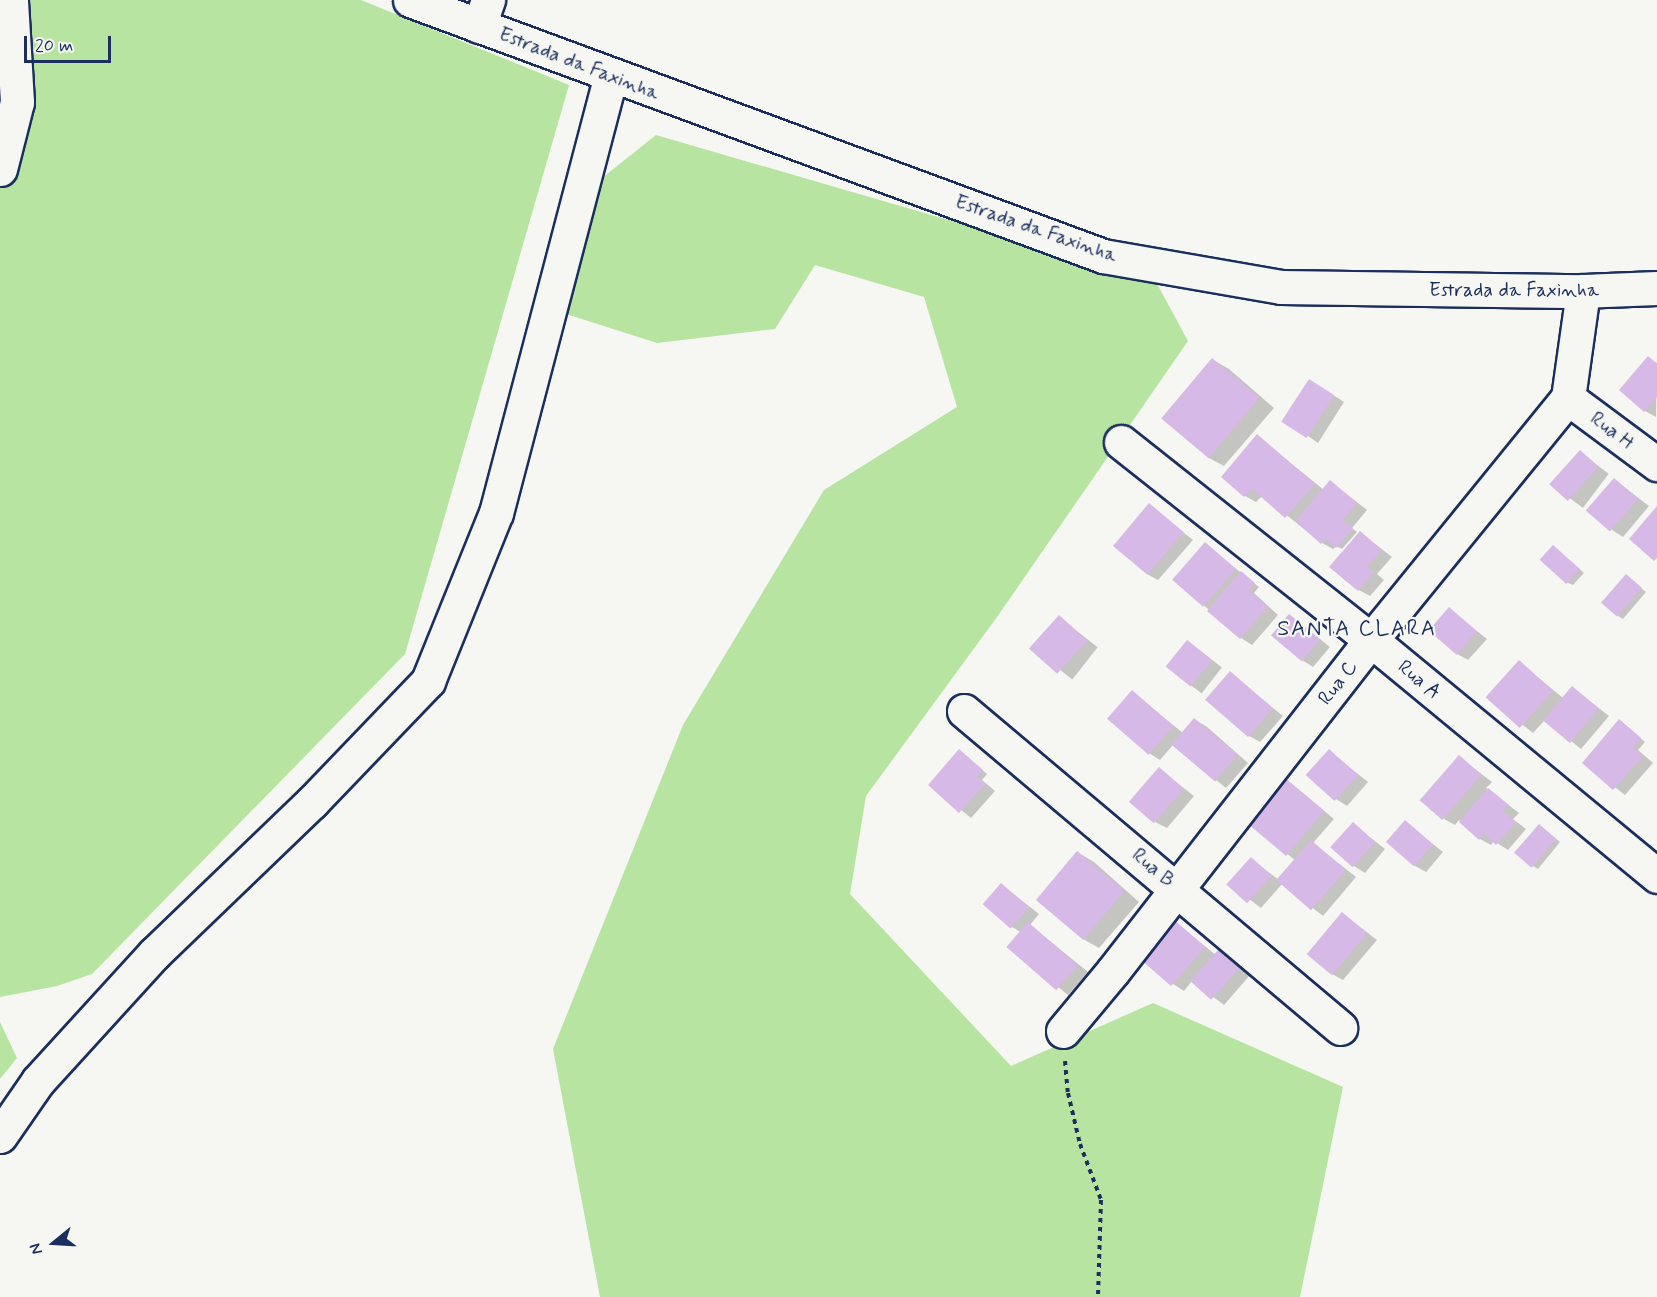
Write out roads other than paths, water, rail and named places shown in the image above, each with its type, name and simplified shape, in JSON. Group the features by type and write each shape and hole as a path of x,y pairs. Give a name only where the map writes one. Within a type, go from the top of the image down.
{"street":[{"path":"0,169 17,102 11,0"},
{"name":"Estrada da Faxinha","path":"410,0 483,13 611,76 1103,256 1281,287 1583,291 1657,288"},
{"path":"0,1136 38,1081 155,953 312,802 428,681 496,513 611,76"},
{"path":"1568,398 1583,291"},
{"name":"Rua H","path":"1568,398 1657,464"},
{"name":"Rua C","path":"1063,1030 1113,971 1371,640 1568,398"},
{"name":"Rua A","path":"1121,442 1371,640 1657,876"},
{"name":"Rua B","path":"964,711 1340,1028"}],"district":[{"name":"SANTA CLARA","path":"1357,630"}]}
